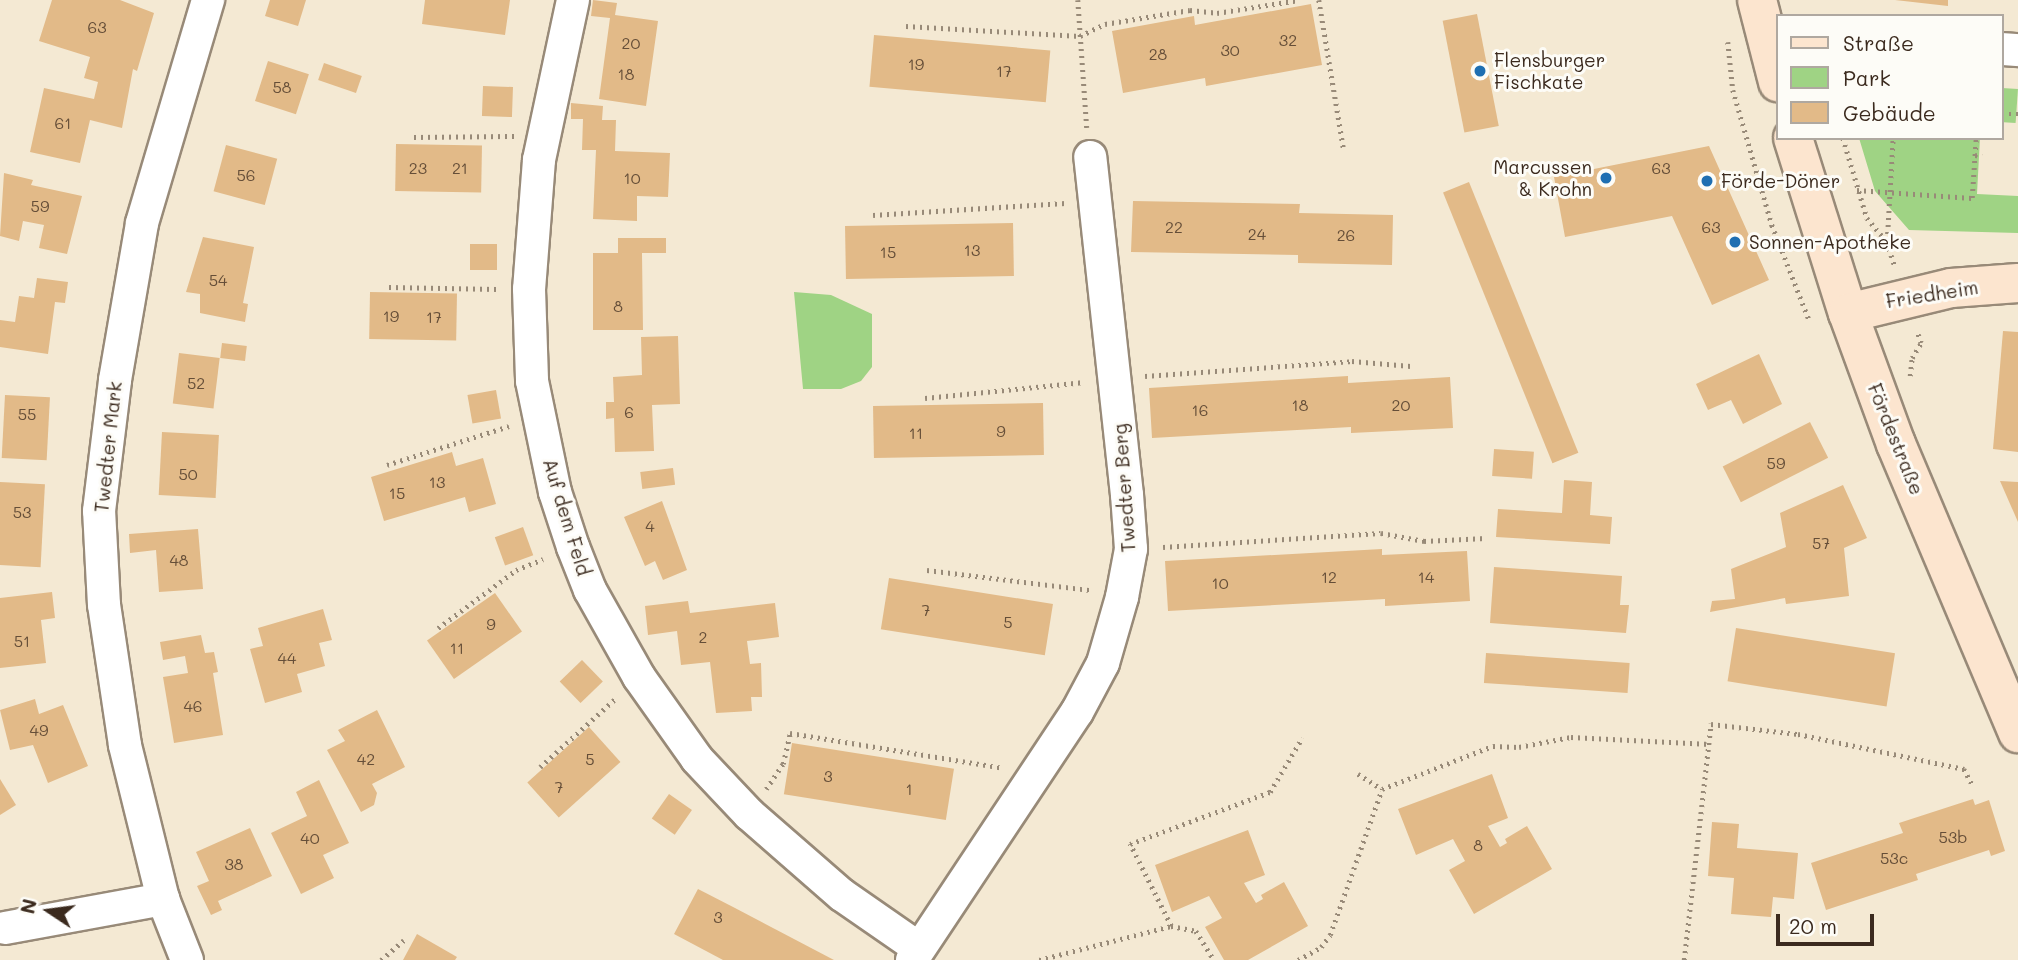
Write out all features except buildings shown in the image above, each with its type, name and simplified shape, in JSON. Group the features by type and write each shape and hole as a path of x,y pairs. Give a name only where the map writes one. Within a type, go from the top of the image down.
{"main road":[{"path":"1757,0 1776,65"},
{"name":"Fördestraße","path":"1794,140 1848,313 1896,444 2018,733"},
{"name":"Friedheim","path":"1848,313 1905,298 2018,283"}],"street":[{"name":"Twedter Mark","path":"187,960 163,899 125,745 104,605 99,511 115,380 142,223 208,0"},
{"name":"Auf dem Feld","path":"573,0 539,160 529,289 532,382 573,547 590,590 639,677 697,759 749,814 914,953"},
{"name":"Twedter Berg","path":"914,953 1038,774 1103,663 1122,597 1130,549 1115,379 1090,157"},
{"path":"5,928 163,899"}],"path":[{"path":"1078,0 1090,157"},
{"path":"906,26 1080,36 1105,24 1190,10 1217,13 1299,0"},
{"path":"1319,0 1344,151"},
{"path":"414,137 507,134 517,136 539,160"},
{"path":"1844,140 1867,218 1887,242"},
{"path":"1893,140 1887,242 1905,298"},
{"path":"1857,190 1972,198 1976,140"},
{"path":"1975,155 1982,156"},
{"path":"873,215 1094,202"},
{"path":"389,287 529,289"},
{"path":"925,398 1115,379 1352,361 1411,366"},
{"path":"387,466 540,419"},
{"path":"1130,549 1381,533 1424,541 1486,538"},
{"path":"438,628 516,570 573,547"},
{"path":"927,570 1122,597"},
{"path":"540,767 639,677"},
{"path":"1684,960 1712,724 1798,734 1964,769 1972,784"},
{"path":"764,791 783,764 790,733 1038,774"},
{"path":"1298,960 1321,947 1331,935 1382,789 1493,746 1519,747 1571,737 1710,744"},
{"path":"1171,926 1130,844 1270,792 1302,738"},
{"path":"1357,775 1382,789"},
{"path":"1039,960 1171,926 1196,930 1214,960"},
{"path":"381,960 404,940"}],"green space":[{"path":"2004,88 2018,89 2016,123 2004,122"},
{"path":"1860,140 1980,140 1977,194 2018,196 2018,233 1909,230 1875,191"},
{"path":"794,292 831,295 872,314 872,367 861,381 841,389 803,389"}],"place":[{"name":"Flensburger Fischkate","path":"1480,71"},
{"name":"Marcussen & Krohn","path":"1606,178"},
{"name":"Förde-Döner","path":"1707,181"},
{"name":"Sonnen-Apotheke","path":"1735,242"}]}
